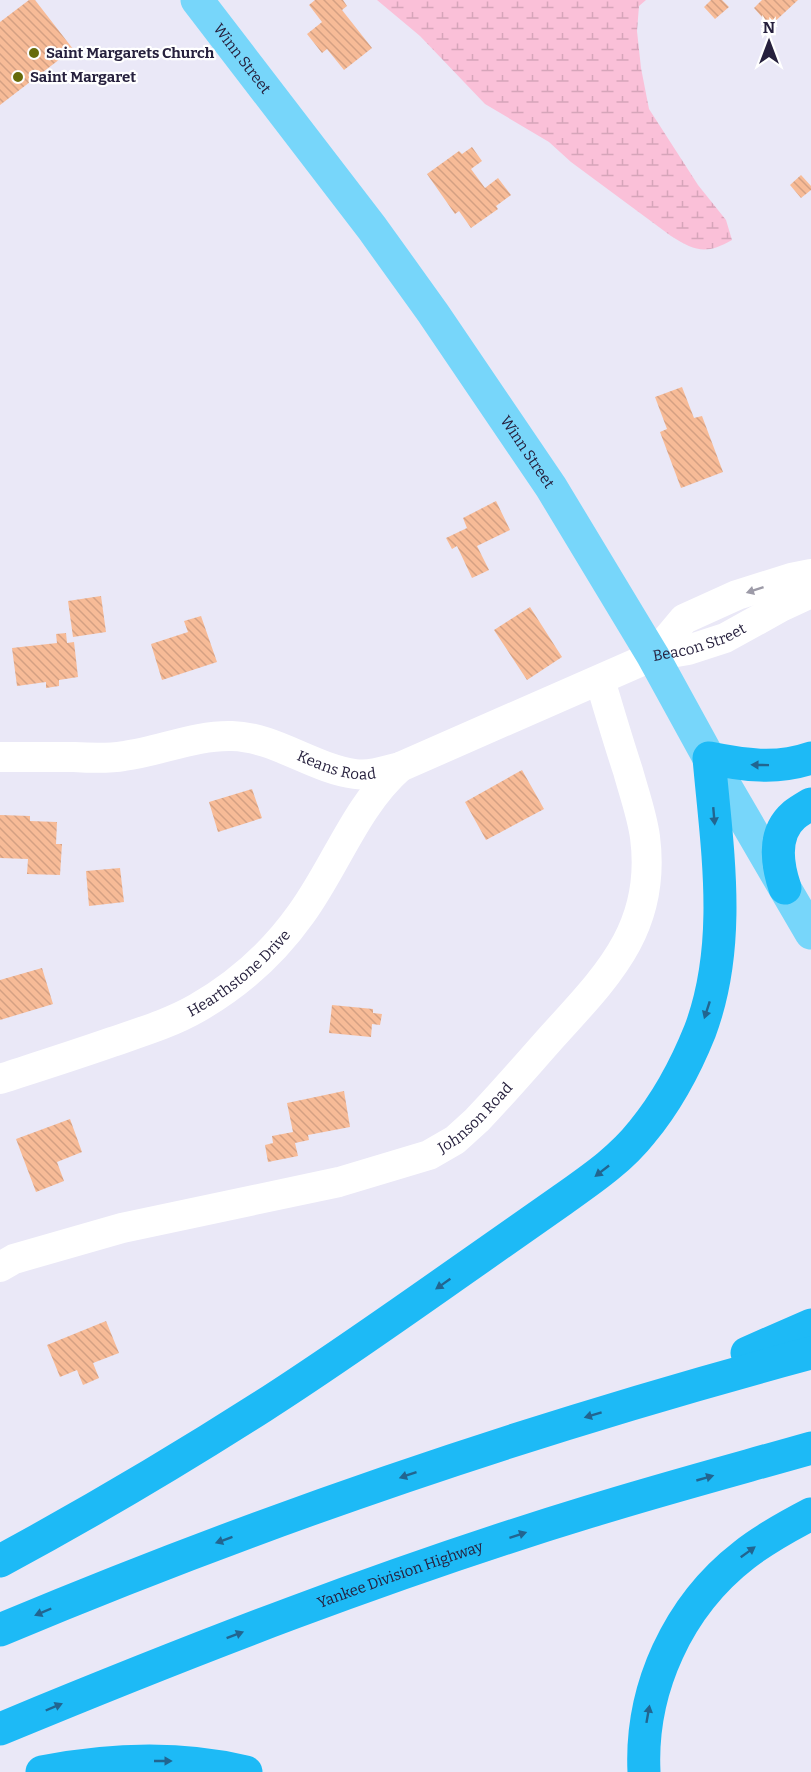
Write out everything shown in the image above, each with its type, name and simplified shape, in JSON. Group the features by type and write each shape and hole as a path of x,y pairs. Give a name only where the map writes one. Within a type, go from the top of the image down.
{"highway":[{"path":"0,1561 180,1458 265,1405 397,1316 592,1179 618,1157 642,1132 669,1092 690,1052 706,1012 715,977 721,908 709,758 756,766 781,765 811,758"},
{"path":"786,888 778,858 778,847 788,822 795,814 811,804"},
{"path":"635,1402 811,1325"},
{"path":"0,1630 150,1568 330,1502 559,1425 811,1353"},
{"name":"Yankee Division Highway","path":"0,1729 126,1677 379,1582 586,1513 811,1448"},
{"path":"644,1772 645,1733 653,1689 685,1619 720,1575 773,1535 811,1514"},
{"path":"42,1772 85,1765 152,1761 195,1763 246,1772"}],"main road":[{"name":"Winn Street","path":"197,0 339,183 551,487 653,656 709,758 811,933"}],"street":[{"name":"Beacon Street","path":"653,656 684,619 736,596 811,574"},
{"name":"Beacon Street","path":"653,656 688,650 725,638 811,593"},
{"name":"Keans Road","path":"0,757 103,758 124,756 190,741 231,736 262,741 326,766 356,774 375,773 400,767 653,656"},
{"name":"Johnson Road","path":"0,1267 14,1259 122,1228 339,1182 429,1155 455,1140 482,1114 602,982 620,957 639,914 645,884 645,837 638,806 600,680"},
{"name":"Hearthstone Drive","path":"0,1079 151,1029 196,1008 234,983 283,938 319,889 347,836 375,792 400,767"}],"green space":[{"path":"377,0 646,0 639,6 637,31 649,109 698,185 726,220 732,240 715,248 701,249 687,245 671,236 571,162 549,142 485,104 420,36"}],"building":[{"name":"Saint Margaret","path":"29,0 35,0 73,49 0,105 0,22"},
{"path":"315,0 343,0 347,6 342,10 372,48 344,70 327,49 322,53 307,34 322,22 309,5"},
{"path":"711,0 722,0 729,7 715,19 704,7"},
{"path":"762,0 798,0 770,26 754,8"},
{"path":"472,147 482,161 471,169 485,188 498,178 511,195 496,206 498,209 471,228 459,211 455,214 427,174 459,151 462,154"},
{"path":"801,175 811,186 811,190 801,198 790,185"},
{"path":"682,387 694,418 702,416 723,472 681,488 660,432 667,429 655,397"},
{"path":"496,501 510,530 477,546 489,570 472,578 457,546 452,549 446,538 467,528 463,518"},
{"path":"101,596 106,632 73,637 68,601"},
{"path":"530,607 562,657 527,680 494,630"},
{"path":"201,616 217,662 162,680 151,644 188,632 184,621"},
{"path":"66,633 67,643 74,642 78,677 59,680 59,686 46,688 46,682 17,686 12,648 57,643 56,634"},
{"path":"522,770 544,809 486,840 465,802"},
{"path":"252,789 262,818 218,832 209,802"},
{"path":"0,815 30,816 30,821 57,822 56,844 62,844 60,875 27,874 28,859 0,858"},
{"path":"120,868 124,902 89,906 86,871"},
{"path":"42,968 53,1004 0,1020 0,980"},
{"path":"332,1005 373,1009 373,1013 382,1014 380,1025 372,1024 371,1037 329,1033"},
{"path":"344,1091 350,1127 308,1135 309,1140 295,1143 298,1156 268,1162 265,1145 273,1143 272,1136 293,1132 287,1103"},
{"path":"70,1119 82,1152 57,1162 64,1181 36,1192 16,1139"},
{"path":"106,1321 119,1353 93,1363 99,1378 83,1385 77,1370 60,1377 47,1345"}],"place":[{"name":"Saint Margarets Church","path":"34,53"},
{"name":"Saint Margaret","path":"18,77"}]}
